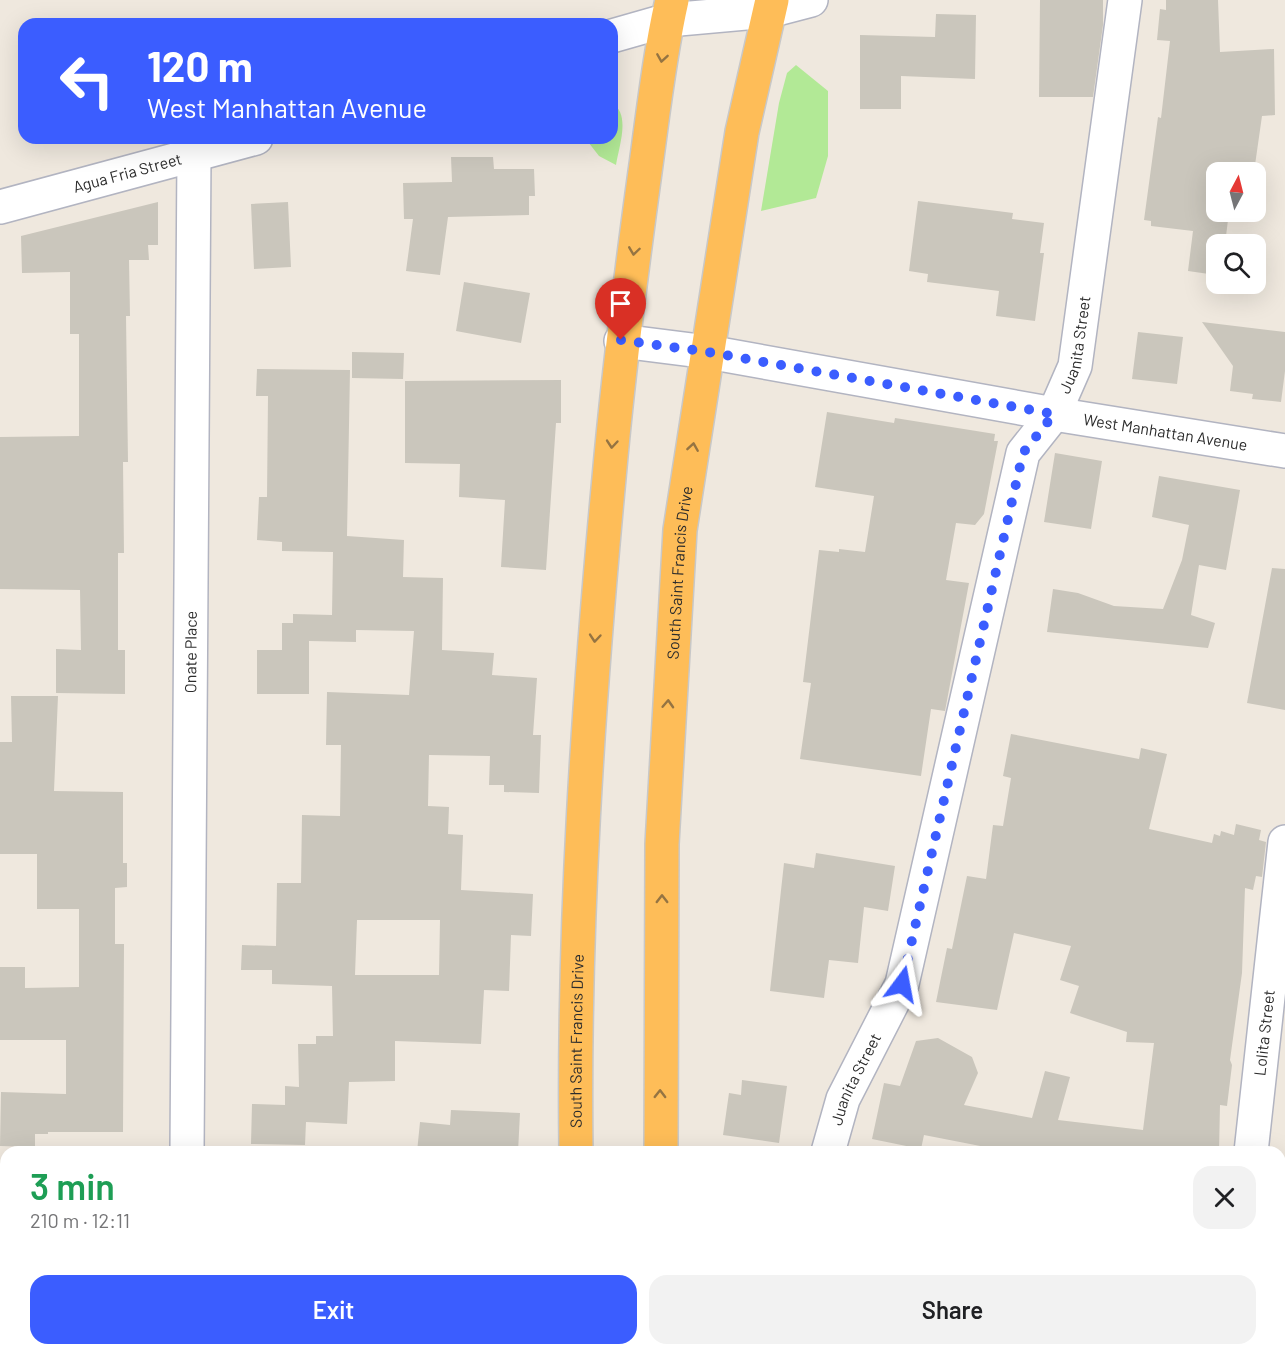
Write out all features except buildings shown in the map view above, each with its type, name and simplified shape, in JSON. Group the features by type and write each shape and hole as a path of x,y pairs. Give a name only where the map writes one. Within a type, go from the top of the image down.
{"highway":[{"name":"South Saint Francis Drive","path":"661,1146 662,844 668,695 680,530 742,132 770,5"},
{"name":"South Saint Francis Drive","path":"576,1146 574,1029 585,756 621,340 670,10"}],"street":[{"path":"618,33 670,10 770,5 811,0"},
{"name":"Juanita Street","path":"830,1146 843,1099 902,984 1023,453 1054,414 1075,366 1125,0"},
{"name":"Agua Fria Street","path":"0,207 233,144"},
{"name":"Onate Place","path":"187,1146 194,154"},
{"name":"West Manhattan Avenue","path":"621,340 708,352 1054,414 1285,451"},
{"name":"Lolita Street","path":"1252,1146 1285,842"}],"green space":[{"path":"796,65 828,91 828,156 816,198 761,211 779,103 787,73"},
{"path":"618,108 622,131 616,165 599,156 590,144 618,144"}],"route":[{"path":"621,340 708,352 1054,414 1023,453 902,984"}]}
